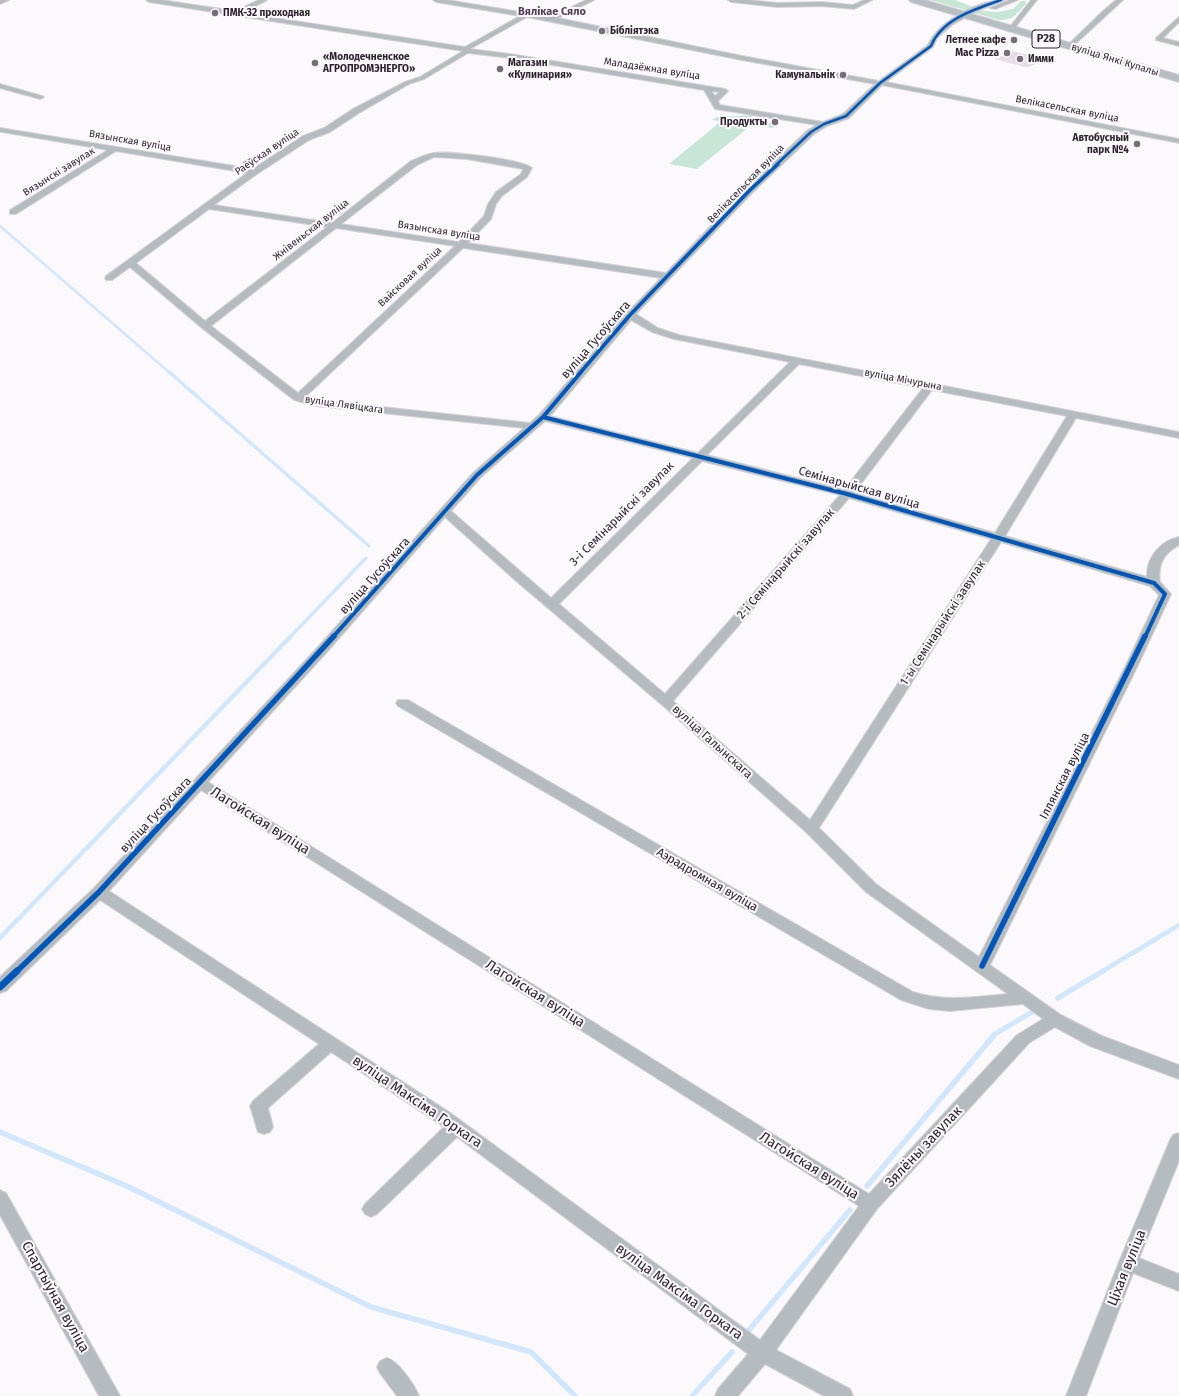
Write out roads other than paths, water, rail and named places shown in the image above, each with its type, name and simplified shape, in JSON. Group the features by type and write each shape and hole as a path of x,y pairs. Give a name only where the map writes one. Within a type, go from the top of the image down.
{"main road":[{"name":"вуліца Янкі Купалы","path":"914,0 1179,79"}],"street":[{"path":"0,2 6,0"},
{"name":"Маладзёжная вуліца","path":"149,0 706,88 714,101"},
{"path":"234,14 264,0"},
{"name":"Велікасельская вуліца","path":"436,0 526,15 742,58 880,82 1179,141"},
{"path":"552,20 591,0"},
{"path":"731,0 778,5 822,4 854,6 869,0"},
{"path":"880,82 931,46 932,40 953,20 1001,0"},
{"path":"973,11 993,8 1015,0"},
{"path":"1011,29 1034,0"},
{"path":"1070,46 1120,0"},
{"name":"Раёўская вуліца","path":"109,278 254,172 306,138 327,130 356,111 407,84 422,78 526,15"},
{"path":"1179,19 1158,39 1179,44"},
{"name":"Велікасельская вуліца","path":"668,276 734,209 749,191 811,132 824,124 846,116 880,82"},
{"path":"0,86 40,97"},
{"path":"706,88 725,91 714,101 718,107 824,124"},
{"name":"Вязынская вуліца","path":"2,130 254,172"},
{"name":"Вязынскі завулак","path":"13,212 115,149"},
{"name":"Жнівеньская вуліца","path":"205,326 414,163 432,155"},
{"name":"Вайсковая вуліца","path":"298,398 461,245 488,217 492,204 500,194 524,175 528,168 461,156 432,155"},
{"name":"Вязынская вуліца","path":"208,206 668,276"},
{"name":"вуліца Лявіцкага","path":"130,262 205,326 298,398 316,403 533,426"},
{"name":"вуліца Гусоўскага","path":"99,892 318,655 446,512 477,475 542,417 630,315 668,276"},
{"name":"вуліца Мічурына","path":"630,315 655,330 677,337 930,385 1073,415 1179,435"},
{"name":"3-і Семінарыйскі завулак","path":"552,604 797,360"},
{"name":"2-і Семінарыйскі завулак","path":"666,701 847,494 930,385"},
{"name":"1-ы Семінарыйскі завулак","path":"811,830 998,538 1073,415"},
{"name":"Семінарыйская вуліца","path":"542,417 847,494 1154,583 1165,594"},
{"name":"вуліца Галынскага","path":"446,512 666,701 811,830 871,888 982,966"},
{"path":"1154,583 1152,571 1155,558 1164,549 1179,540"},
{"name":"Іллянская вуліца","path":"982,966 1132,665 1165,594"},
{"name":"Аэрадромная вуліца","path":"403,703 907,996 929,1003 950,1005 1026,998"},
{"name":"Лагойская вуліца","path":"199,783 871,1204"},
{"path":"0,987 99,892"},
{"name":"вуліца Максіма Горкага","path":"99,892 456,1128 762,1353 843,1396"},
{"path":"982,966 1055,1019 1096,1041 1179,1072"},
{"name":"Зялёны завулак","path":"725,1396 762,1353 871,1204 1023,1039 1055,1019"},
{"path":"264,1127 259,1106 330,1044"},
{"path":"371,1209 456,1128"},
{"name":"Ціхая вуліца","path":"1076,1396 1128,1262 1179,1140"},
{"name":"Спартыўная вуліца","path":"0,1198 110,1396"},
{"path":"1128,1262 1179,1283"},
{"path":"387,1367 410,1396"}],"waterway":[{"path":"0,226 170,373"},
{"path":"169,372 369,546"},
{"path":"290,637 366,558"},
{"path":"0,938 291,636"},
{"path":"1101,972 1179,925"},
{"path":"1058,998 1103,971"},
{"path":"867,1186 995,1034 1032,1012"},
{"path":"0,1132 129,1187 371,1307 531,1352 575,1396"},
{"path":"749,1330 850,1210"},
{"path":"692,1396 732,1352"}],"place":[{"name":"ПМК-32 проходная","path":"215,13"},
{"name":"Бібліятэка","path":"602,31"},
{"name":"Летнее кафе","path":"1014,40"},
{"name":"Mac Pizza","path":"1007,53"},
{"name":"Имми","path":"1020,59"},
{"name":"«Молодечненское АГРОПРОМЭНЕРГО»","path":"315,63"},
{"name":"Магазин «Кулинария»","path":"500,69"},
{"name":"Камунальнік","path":"843,75"},
{"name":"Продукты","path":"775,122"},
{"name":"Автобусный парк №4","path":"1137,144"}],"district":[{"name":"Вялікае Сяло","path":"552,12"}]}
